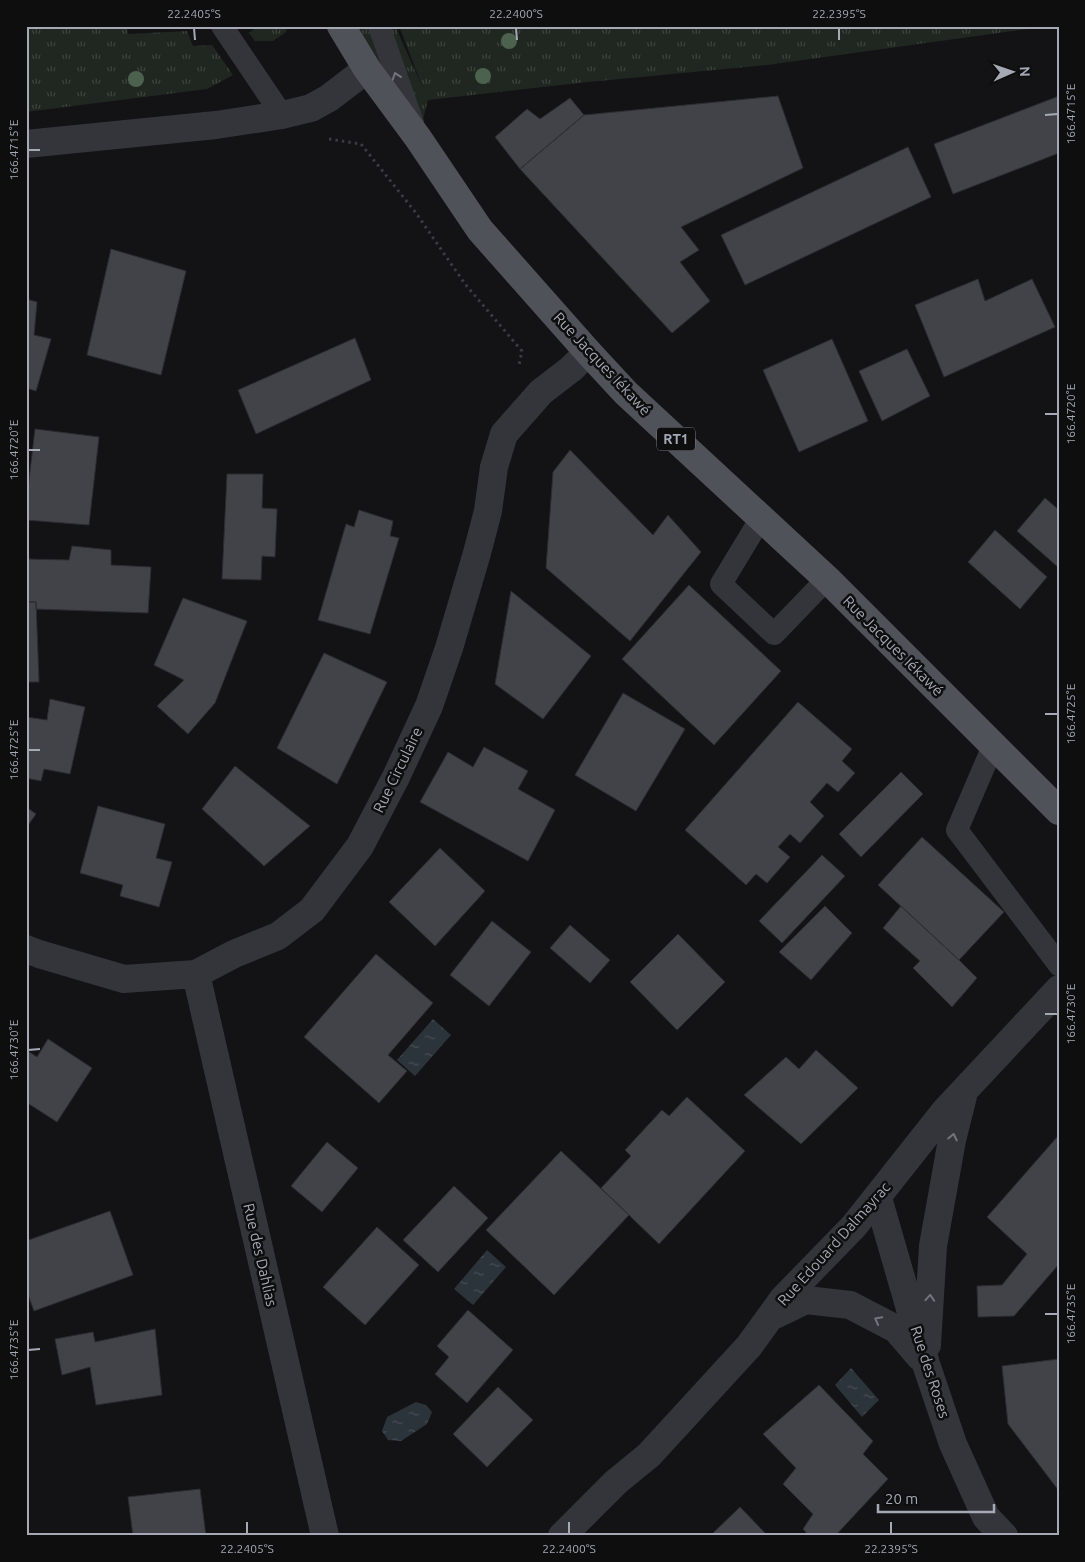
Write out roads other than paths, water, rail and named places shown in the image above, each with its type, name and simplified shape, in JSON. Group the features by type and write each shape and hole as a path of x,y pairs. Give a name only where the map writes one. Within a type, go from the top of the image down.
{"main road":[{"name":"Rue Jacques Iékawé","path":"341,26 367,69 418,138 480,230 588,352 626,392 827,579 1059,811"}],"street":[{"path":"26,144 216,125 282,115 310,108 330,98 367,69"},
{"name":"Rue Circulaire","path":"26,949 124,979 196,974 234,954 278,936 312,910 360,846 396,777 429,706 449,648 484,528 494,467 504,434 541,392 571,369 588,352"},
{"name":"Rue des Dahlias","path":"196,974 325,1535"},
{"name":"Rue Edouard Dalmayrac","path":"562,1536 616,1482 649,1455 749,1346 783,1300 854,1226 878,1198 946,1111 1059,989"},
{"path":"926,1364 933,1246 952,1140 964,1091"},
{"name":"Rue des Roses","path":"878,1198 926,1364 953,1444 986,1517 1004,1536"},
{"path":"770,1318 806,1300 850,1306 896,1329 926,1364"}],"lane":[{"path":"222,26 282,115"},
{"path":"379,26 418,138"},
{"path":"761,518 721,584 774,634 827,579"},
{"path":"993,746 957,830 1059,966"}],"water":[{"path":"433,1019 451,1035 415,1076 397,1060"},
{"path":"487,1250 506,1267 473,1305 454,1289"},
{"path":"851,1368 879,1400 862,1417 835,1385"},
{"path":"416,1402 426,1405 432,1412 427,1424 401,1441 388,1440 382,1431 387,1417"}]}
